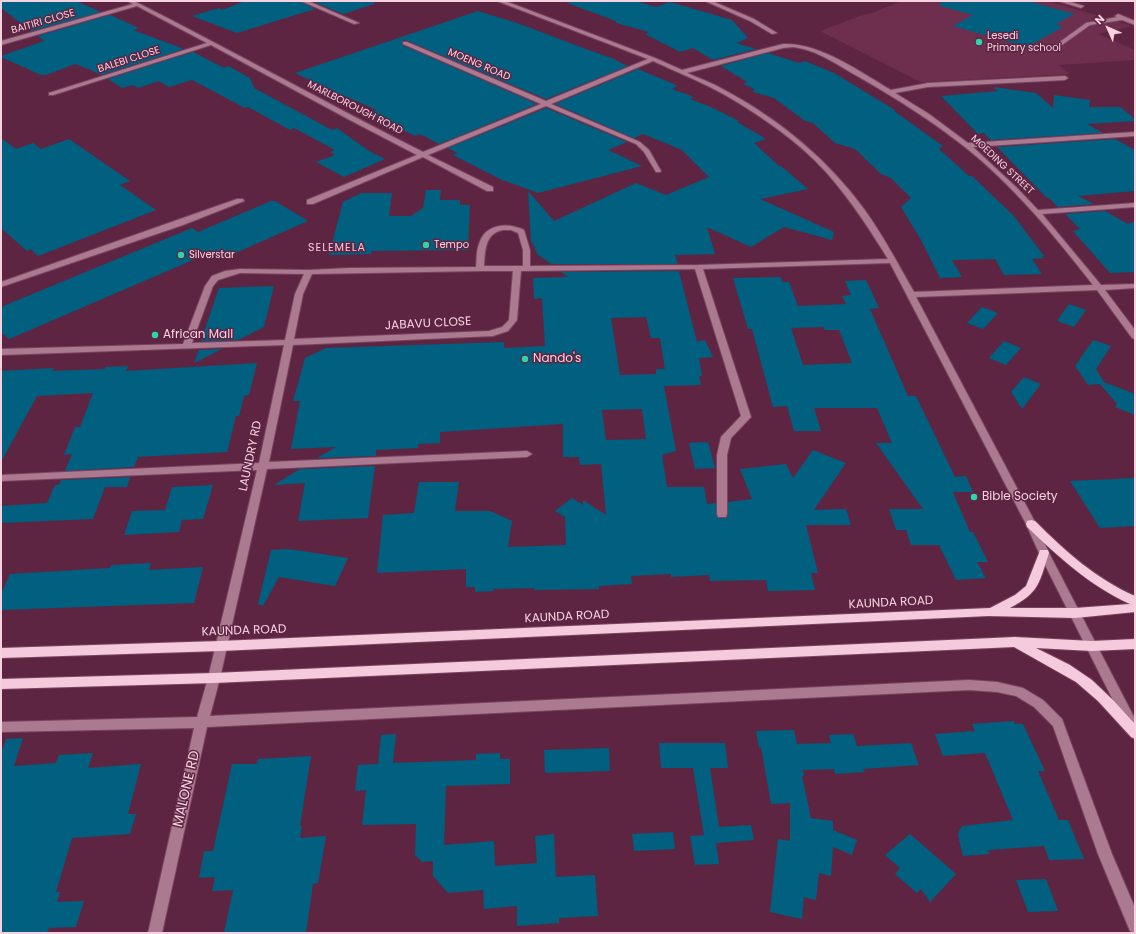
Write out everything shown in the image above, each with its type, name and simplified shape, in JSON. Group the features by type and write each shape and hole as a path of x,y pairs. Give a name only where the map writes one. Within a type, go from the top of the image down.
{"main road":[{"path":"1031,524 1078,568 1096,581 1124,597 1135,601"},
{"path":"989,612 1019,598 1031,588 1044,553"},
{"name":"KAUNDA ROAD","path":"1,653 220,646 989,612 1075,613 1135,608"},
{"path":"1015,642 1081,679 1135,732"},
{"path":"1,684 214,678 1015,642 1092,646 1135,644"}],"street":[{"name":"MARLBOROUGH ROAD","path":"130,1 212,43 350,118 490,189"},
{"path":"304,1 356,23"},
{"path":"500,1 652,59 740,101 774,124 805,148 844,189 861,210 893,261 1031,524 1044,553 1135,732"},
{"path":"708,1 752,20 774,33"},
{"path":"1061,1 1081,6"},
{"name":"BAITIRI CLOSE","path":"1,43 136,5"},
{"path":"1116,15 1135,23"},
{"path":"1060,44 1088,24 1123,18"},
{"name":"BALEBI CLOSE","path":"51,94 212,43"},
{"name":"MOENG ROAD","path":"405,43 638,143 647,151 658,171"},
{"name":"MOEDING STREET","path":"682,72 783,46 800,46 817,52 891,92 937,122 966,145 1037,212 1100,287 1135,336"},
{"path":"310,202 652,59"},
{"path":"891,92 928,85 1065,78"},
{"path":"966,145 1135,134"},
{"path":"1,286 118,244 186,222 240,201"},
{"path":"1037,212 1135,205"},
{"path":"480,269 482,244 485,237 496,229 511,227 521,232 524,239 528,261 521,269"},
{"path":"187,346 209,286 216,278 228,273 240,271 309,272 350,270 698,267 893,261"},
{"path":"698,267 746,417 726,436 722,455 722,514"},
{"name":"JABAVU CLOSE","path":"1,352 288,343 490,334 505,329 513,320 521,269"},
{"name":"LAUNDRY RD","path":"220,646 263,467 299,294 309,272"},
{"path":"910,294 1135,286"},
{"path":"1,478 527,454"},
{"name":"MALONE RD","path":"155,933 202,722 214,678 220,646"},
{"path":"1,727 202,722 969,685 995,686 1020,691 1033,698 1048,711 1058,723 1105,854 1135,926"}],"shaded area":[{"name":"Lesedi Primary school","path":"901,1 1048,1 1132,26 1098,34 1135,50 1135,60 1059,65 1070,74 921,82 820,31"}],"building":[{"path":"1,1 76,1 101,12 31,31 1,8"},
{"path":"245,1 300,1 315,9 237,33 192,16 219,8 222,10"},
{"path":"312,1 374,1 374,4 343,14"},
{"path":"568,1 636,1 656,7 670,2 732,20 748,38 736,43 756,49 713,60 693,48 680,52 645,34 649,32 616,23 616,21 567,3"},
{"path":"941,1 1028,1 1074,14 1056,24 1063,27 1027,47 953,26 973,15 940,6"},
{"path":"478,11 520,24 617,60 615,60 628,66 546,99 403,40 402,45 537,104 439,144 420,134 415,136 368,113 377,110 295,73"},
{"path":"110,15 139,28 133,30 184,49 101,75 75,64 46,75 41,75 1,57 44,41 38,36"},
{"path":"193,52 224,68 228,66 250,78 254,88 332,130 337,128 369,151 385,159 344,177 316,162 335,155 330,152 335,150 294,128 290,130 248,107 245,108 192,80 169,87 159,81 138,88 133,85 122,88 108,79"},
{"path":"768,53 799,63 805,61 834,73 895,110 894,111 943,146 939,149 969,176 972,176 1014,216 1044,256 1042,256 1044,258 1032,259 1042,274 1004,275 995,259 952,260 962,277 940,278 921,240 901,207 911,198 891,178 881,174 855,149 835,143 813,123 805,121 774,98 753,92 754,89 743,84 747,82 721,66"},
{"path":"638,69 674,84 677,86 672,89 694,97 690,99 713,108 739,121 737,122 766,139 754,143 779,166 781,166 808,189 760,199 834,232 832,240 784,227 751,247 707,227 715,254 675,255 678,264 551,264 537,254 533,243 531,242 528,191 554,221 636,183 666,195 709,177 682,150 643,134 634,138 555,104"},
{"path":"993,87 1036,93 1053,108 1054,95 1090,100 1089,107 1120,107 1135,119 1135,121 1087,124 1103,133 990,140 984,133 978,134 941,96 998,91"},
{"path":"546,108 627,142 608,150 642,166 538,193 500,179 453,155 457,153 448,148"},
{"path":"1,138 16,149 33,143 41,149 69,139 130,181 120,185 156,210 38,256 31,249 27,251 1,228"},
{"path":"1115,139 1135,150 1135,191 1078,196 1094,204 1058,207 1049,198 1047,198 997,147"},
{"path":"426,190 441,190 440,200 460,200 460,205 470,205 468,250 371,251 371,254 329,255 343,202 361,193 392,193 389,216 411,216 423,208"},
{"path":"271,201 275,201 308,221 224,258 214,251 9,339 1,332 1,307 192,228 198,232"},
{"path":"1105,211 1128,224 1135,221 1135,272 1110,273 1073,231 1080,229 1065,214"},
{"path":"679,271 697,342 705,340 713,357 699,358 702,376 699,376 701,385 664,386 676,451 662,455 667,487 704,487 707,504 716,503 717,517 726,518 728,514 728,502 752,499 740,469 786,464 793,478 813,450 846,463 814,510 846,509 851,525 806,525 818,573 811,573 815,590 768,591 766,580 710,581 709,575 671,577 671,574 631,576 632,584 599,586 599,589 534,590 534,588 493,589 493,591 475,592 475,587 466,587 466,569 377,573 383,515 414,513 419,482 459,482 455,511 490,511 512,521 508,547 566,545 565,517 555,511 572,498 583,505 583,500 606,515 601,464 580,465 579,457 563,457 563,424 440,432 440,443 418,444 418,448 376,450 376,456 317,458 336,447 291,449 300,401 293,401 305,358 326,348 504,342 504,348 545,346 542,298 534,299 533,278 568,277 561,272","holes":["646,317 651,338 660,338 665,369 656,369 656,374 620,375 611,318","642,409 646,439 606,440 602,410"]},
{"path":"781,277 783,282 789,282 798,306 846,304 842,296 851,295 845,281 866,280 879,308 870,309 908,396 916,396 955,477 966,476 973,492 953,492 970,532 973,532 988,562 977,562 986,578 956,580 939,545 911,545 906,530 896,530 889,509 923,509 876,443 892,443 877,408 814,408 821,431 794,431 787,406 773,407 752,329 748,329 733,278","holes":["823,327 825,330 839,330 852,363 803,365 791,328"]},
{"path":"274,286 264,327 238,340 201,341 219,288"},
{"path":"1069,304 1086,310 1074,327 1057,321"},
{"path":"982,307 998,313 983,329 967,323"},
{"path":"1093,340 1111,346 1096,369 1104,382 1135,394 1135,415 1115,407 1117,404 1100,384 1088,385 1075,366"},
{"path":"1004,341 1021,348 1006,365 989,358"},
{"path":"222,349 194,363 199,350"},
{"path":"257,363 249,395 244,396 239,416 236,416 227,452 138,457 134,467 65,471 72,454 64,455 75,427 80,427 93,393 37,396 1,462 1,371 54,368 52,371 105,369 105,367 128,366 126,371"},
{"path":"1024,377 1041,384 1022,409 1011,392"},
{"path":"708,442 715,468 695,469 689,443"},
{"path":"375,466 368,518 298,521 305,483 274,485 300,469"},
{"path":"130,477 127,487 105,487 93,519 1,523 1,506 47,503 55,485 59,485 61,480"},
{"path":"1135,478 1135,526 1100,528 1070,481"},
{"path":"213,485 203,519 182,520 179,532 124,535 132,511 165,510 172,487"},
{"path":"289,549 348,558 335,586 279,577 263,606 258,604 271,550"},
{"path":"151,563 149,570 203,567 194,603 1,610 1,594 10,574 110,568 111,565"},
{"path":"1014,721 1015,724 1023,724 1045,771 1038,771 1059,820 1068,820 1084,859 1049,860 1044,846 988,850 990,854 963,856 958,835 963,826 1013,820 985,753 943,756 935,734 975,731 972,724"},
{"path":"794,730 797,744 831,743 829,735 853,734 857,746 911,743 919,765 863,769 865,772 835,774 834,769 803,770 804,776 802,776 811,818 833,821 833,830 857,840 852,855 833,847 831,876 819,873 816,900 804,897 802,919 770,912 778,839 790,841 790,803 771,804 761,747 759,748 756,731"},
{"path":"396,734 393,763 476,760 476,754 500,753 500,759 510,759 510,784 446,786 444,845 494,841 495,866 537,863 535,836 554,834 556,877 595,875 598,916 559,918 559,923 517,926 517,906 484,909 483,890 448,893 433,876 433,861 422,862 415,855 416,824 362,825 366,790 355,791 358,765 378,764 381,735"},
{"path":"23,738 14,766 56,763 59,755 93,753 88,768 141,764 128,814 136,814 130,834 72,838 56,892 60,892 57,902 84,901 76,927 49,928 47,933 1,933 1,753 6,739"},
{"path":"659,743 725,743 728,768 710,768 719,827 751,825 754,840 716,843 719,864 695,865 690,836 704,835 693,768 661,768"},
{"path":"609,748 610,771 545,773 544,750"},
{"path":"311,756 300,826 302,826 300,838 326,836 318,883 313,884 306,933 224,933 233,890 212,891 215,877 199,878 204,851 213,851 232,764 257,764 258,759"},
{"path":"673,832 675,849 634,851 632,834"},
{"path":"910,834 956,874 930,902 921,889 917,893 895,874 900,868 885,855"},
{"path":"1046,879 1058,911 1028,912 1016,880"}],"place":[{"name":"Lesedi Primary school","path":"979,42"},
{"name":"Tempo","path":"426,245"},
{"name":"Silverstar","path":"181,255"},
{"name":"African Mall","path":"155,335"},
{"name":"Nando's","path":"525,359"},
{"name":"Bible Society","path":"974,497"}],"district":[{"name":"SELEMELA","path":"337,248"}]}
